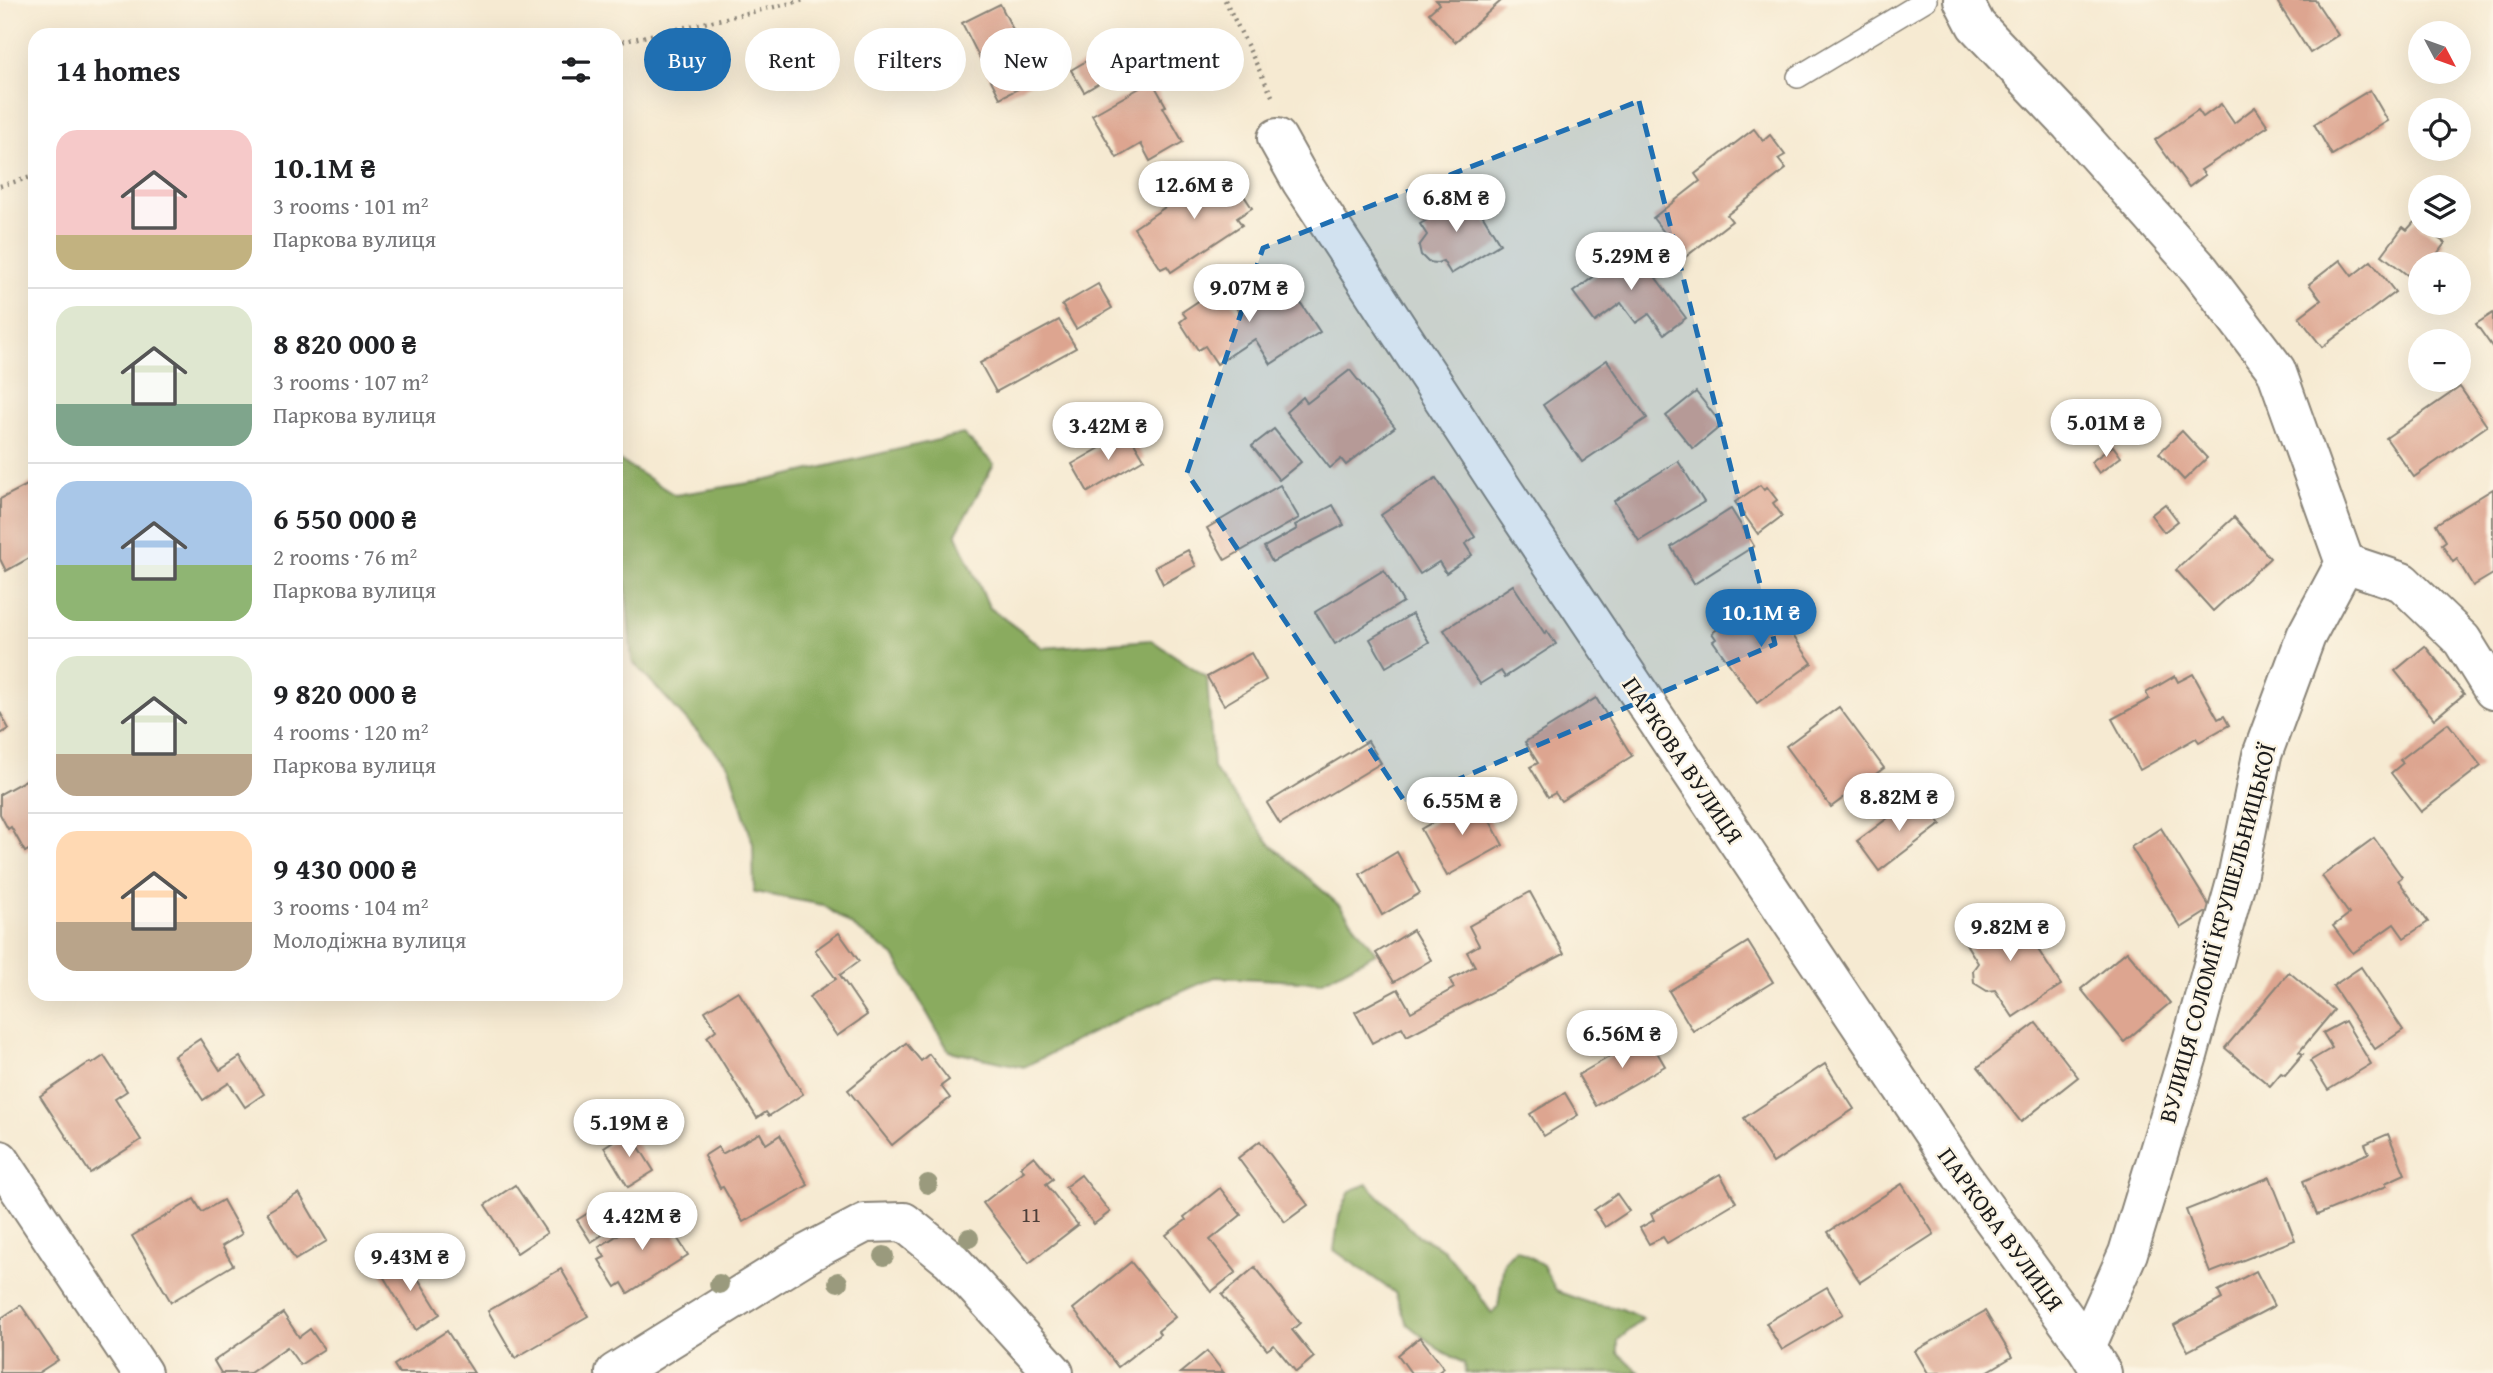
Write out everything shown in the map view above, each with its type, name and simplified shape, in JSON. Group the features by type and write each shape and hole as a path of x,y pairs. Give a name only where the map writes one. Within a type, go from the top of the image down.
{"street":[{"path":"1963,0 1976,25 2070,124 2200,271 2276,370 2345,563 2402,582 2462,640 2493,690"},
{"name":"ПАРКОВА ВУЛИЦЯ","path":"1277,138 1301,181 1503,490 1961,1175 2094,1360"},
{"name":"ВУЛИЦЯ СОЛОМІЇ КРУШЕЛЬНИЦЬКОЇ","path":"2094,1360 2189,1052 2237,878 2262,755 2306,636 2345,563"},
{"path":"0,1160 142,1373"},
{"path":"615,1373 808,1253 865,1223 904,1222 951,1260 1054,1373"}],"lane":[{"path":"1798,77 1926,0"}],"path":[{"path":"623,41 805,0"},
{"path":"1225,0 1277,106 1277,138"},
{"path":"0,187 28,178"}],"highlighted area":[{"path":"1639,101 1775,644 1405,802 1187,473 1263,248"}],"green space":[{"path":"963,434 994,464 956,533 989,607 1043,648 1151,640 1207,677 1213,768 1271,845 1340,906 1376,953 1321,982 1215,977 1115,1021 1024,1067 949,1051 894,956 823,905 754,892 753,844 729,766 632,661 623,577 623,462 675,495 768,480"},
{"path":"1367,1184 1417,1235 1443,1249 1492,1314 1498,1307 1504,1262 1516,1249 1543,1265 1556,1291 1589,1303 1622,1309 1643,1319 1618,1340 1618,1353 1640,1373 1465,1373 1464,1363 1438,1349 1407,1324 1395,1293 1334,1250 1339,1216 1350,1191"}],"building":[{"path":"1436,0 1502,0 1455,42 1429,13 1439,4"},
{"path":"2283,0 2315,0 2338,35 2310,53 2278,3"},
{"path":"1000,4 1012,28 980,28 980,59 962,23"},
{"path":"1086,61 1084,92 1072,72"},
{"path":"2370,90 2388,121 2332,155 2314,124"},
{"path":"996,91 1014,91 1000,98"},
{"path":"1134,91 1158,91 1166,106 1163,107 1183,142 1150,161 1141,144 1117,158 1092,115"},
{"path":"2221,104 2234,123 2255,107 2268,126 2201,170 2205,175 2189,187 2155,140 2198,110 2203,117"},
{"path":"1754,129 1763,141 1770,135 1785,155 1778,159 1786,169 1727,215 1732,221 1684,258 1653,218 1700,181 1695,174"},
{"path":"1225,167 1252,208 1237,218 1242,225 1171,272 1167,266 1161,269 1134,228"},
{"path":"1458,193 1461,198 1469,193 1500,244 1451,274 1443,261 1428,262 1421,255 1419,246 1427,235 1420,224 1427,220 1424,215"},
{"path":"2403,227 2407,230 2408,238 2438,238 2445,243 2438,252 2408,252 2408,276 2382,255"},
{"path":"1638,244 1661,274 1656,278 1686,318 1664,334 1649,314 1636,323 1621,303 1595,322 1573,292"},
{"path":"2340,260 2352,276 2371,261 2395,292 2322,347 2299,317 2321,300 2309,284"},
{"path":"1286,281 1320,332 1271,364 1255,339 1217,364 1205,346 1198,350 1180,322 1186,317 1182,312 1221,286 1239,312"},
{"path":"1098,284 1112,308 1076,329 1062,305"},
{"path":"2493,313 2493,348 2476,324"},
{"path":"1059,320 1076,348 996,392 980,363"},
{"path":"1607,360 1647,418 1582,462 1543,405"},
{"path":"1350,370 1395,427 1346,465 1341,459 1330,468 1286,412 1303,397 1307,403"},
{"path":"1696,392 1722,425 1693,449 1666,416"},
{"path":"2453,392 2463,392 2487,426 2414,477 2386,438"},
{"path":"1274,429 1301,462 1279,480 1252,446"},
{"path":"2182,431 2207,458 2184,480 2159,453"},
{"path":"1128,432 1144,459 1088,492 1072,464"},
{"path":"2113,446 2121,457 2099,473 2091,462"},
{"path":"1678,461 1704,502 1639,541 1614,501"},
{"path":"1436,478 1475,537 1465,544 1472,555 1446,573 1439,562 1420,574 1381,515"},
{"path":"28,485 28,559 6,571 0,559 0,499"},
{"path":"1280,485 1299,518 1225,560 1207,528"},
{"path":"1760,485 1764,490 1767,487 1777,500 1773,503 1782,516 1758,534 1735,502"},
{"path":"2493,489 2493,574 2473,586 2457,559 2453,562 2442,544 2446,541 2436,524"},
{"path":"2165,504 2178,521 2164,532 2151,515"},
{"path":"1333,505 1344,525 1272,562 1264,547 1297,529 1295,525"},
{"path":"1731,509 1754,546 1694,584 1671,547"},
{"path":"2234,517 2270,558 2213,611 2176,570"},
{"path":"1188,550 1196,566 1163,584 1155,567"},
{"path":"1384,570 1403,602 1335,644 1315,612"},
{"path":"1513,585 1545,634 1547,631 1556,644 1505,677 1501,671 1480,684 1444,630"},
{"path":"1760,598 1765,605 1769,601 1812,663 1757,703 1713,641 1716,639 1712,633"},
{"path":"1412,614 1429,642 1386,667 1370,639"},
{"path":"2425,646 2464,694 2434,719 2395,671"},
{"path":"1251,653 1266,680 1224,705 1207,677"},
{"path":"2193,674 2218,719 2224,716 2229,725 2199,742 2196,738 2140,770 2112,719 2149,699 2146,693 2175,676 2178,682"},
{"path":"1596,698 1632,756 1561,801 1555,793 1548,797 1530,767 1538,763 1525,742"},
{"path":"1839,707 1884,768 1831,807 1786,746"},
{"path":"0,712 9,729 0,734"},
{"path":"2448,723 2481,766 2421,812 2391,773 2403,763 2400,760"},
{"path":"1368,741 1381,763 1280,824 1267,803"},
{"path":"28,779 28,850 25,852 0,814 0,794"},
{"path":"1919,795 1941,824 1879,871 1857,841"},
{"path":"1477,797 1503,845 1447,876 1421,829"},
{"path":"2161,828 2211,909 2181,928 2131,847"},
{"path":"2374,838 2402,877 2398,880 2428,922 2404,938 2394,924 2353,953 2333,926 2349,914 2322,876"},
{"path":"1397,852 1420,893 1382,915 1360,874"},
{"path":"1530,892 1564,954 1407,1036 1402,1027 1372,1043 1355,1012 1398,989 1411,1012 1454,988 1450,980 1475,966 1467,952 1479,945 1469,926"},
{"path":"2011,908 2061,985 2013,1017 1995,990 1987,991 1974,983 1973,970 1978,963 1963,939"},
{"path":"1413,930 1431,960 1394,982 1376,953"},
{"path":"839,933 859,961 840,975 867,1015 837,1036 809,997 836,979 815,950"},
{"path":"1748,942 1773,982 1693,1031 1669,991"},
{"path":"2127,951 2170,1003 2124,1042 2081,989"},
{"path":"2361,967 2403,1030 2375,1049 2333,986"},
{"path":"2289,972 2334,1010 2299,1052 2303,1054 2285,1075 2281,1073 2270,1086 2225,1048"},
{"path":"738,991 803,1094 769,1116 766,1112 757,1118 707,1037 716,1030 705,1011"},
{"path":"2345,1021 2371,1064 2328,1090 2310,1061 2332,1048 2323,1033"},
{"path":"2036,1023 2078,1077 2021,1122 1978,1067"},
{"path":"1647,1035 1665,1066 1596,1106 1578,1075"},
{"path":"200,1039 220,1070 240,1057 264,1094 245,1107 229,1083 203,1100 174,1056"},
{"path":"906,1043 921,1061 929,1054 949,1080 941,1086 950,1098 892,1145 848,1090"},
{"path":"104,1056 127,1091 115,1099 141,1140 90,1173 40,1096 90,1062 92,1064"},
{"path":"1825,1064 1854,1109 1773,1163 1744,1118"},
{"path":"1565,1093 1578,1115 1544,1136 1530,1114"},
{"path":"629,1131 654,1171 628,1187 604,1147"},
{"path":"760,1133 766,1144 780,1135 808,1185 743,1222 723,1187 720,1188 704,1156 718,1147 722,1154"},
{"path":"2388,1134 2405,1174 2385,1183 2387,1186 2317,1215 2303,1181 2369,1153 2365,1144"},
{"path":"1260,1141 1308,1205 1285,1222 1238,1158"},
{"path":"1034,1156 1053,1179 1046,1184 1078,1225 1029,1263 983,1203 1024,1171 1020,1167"},
{"path":"1720,1174 1736,1202 1667,1243 1663,1237 1649,1244 1640,1228 1654,1220 1651,1214"},
{"path":"1081,1175 1110,1212 1094,1224 1065,1187"},
{"path":"2270,1177 2295,1240 2210,1273 2186,1210"},
{"path":"1902,1184 1934,1234 1860,1282 1828,1232"},
{"path":"515,1185 547,1233 517,1253 485,1205"},
{"path":"1220,1188 1241,1215 1210,1240 1236,1272 1211,1292 1166,1235"},
{"path":"299,1193 327,1241 295,1260 267,1212"},
{"path":"1617,1194 1629,1211 1605,1227 1594,1210"},
{"path":"617,1195 630,1217 591,1242 577,1220"},
{"path":"194,1199 202,1212 223,1200 242,1234 222,1246 233,1265 171,1302 132,1236"},
{"path":"659,1209 688,1255 628,1293 622,1283 616,1287 599,1260 605,1257 599,1247"},
{"path":"404,1256 440,1314 416,1330 380,1271"},
{"path":"1131,1262 1175,1317 1158,1331 1160,1334 1118,1367 1073,1309"},
{"path":"1255,1267 1300,1323 1292,1330 1314,1357 1296,1372 1274,1345 1267,1350 1222,1295"},
{"path":"561,1269 588,1316 515,1358 488,1311"},
{"path":"2256,1271 2274,1306 2188,1351 2174,1325 2222,1299 2218,1291"},
{"path":"1827,1287 1843,1314 1782,1350 1766,1323"},
{"path":"21,1305 58,1360 38,1373 0,1373 0,1319"},
{"path":"1985,1311 2012,1357 1985,1373 1928,1373 1915,1351"},
{"path":"283,1313 299,1337 310,1329 324,1349 300,1365 287,1347 250,1373 221,1373 214,1361"},
{"path":"447,1331 474,1373 399,1373 394,1365"},
{"path":"1420,1337 1444,1368 1437,1373 1411,1373 1398,1355"},
{"path":"1207,1351 1224,1373 1180,1373"}]}
